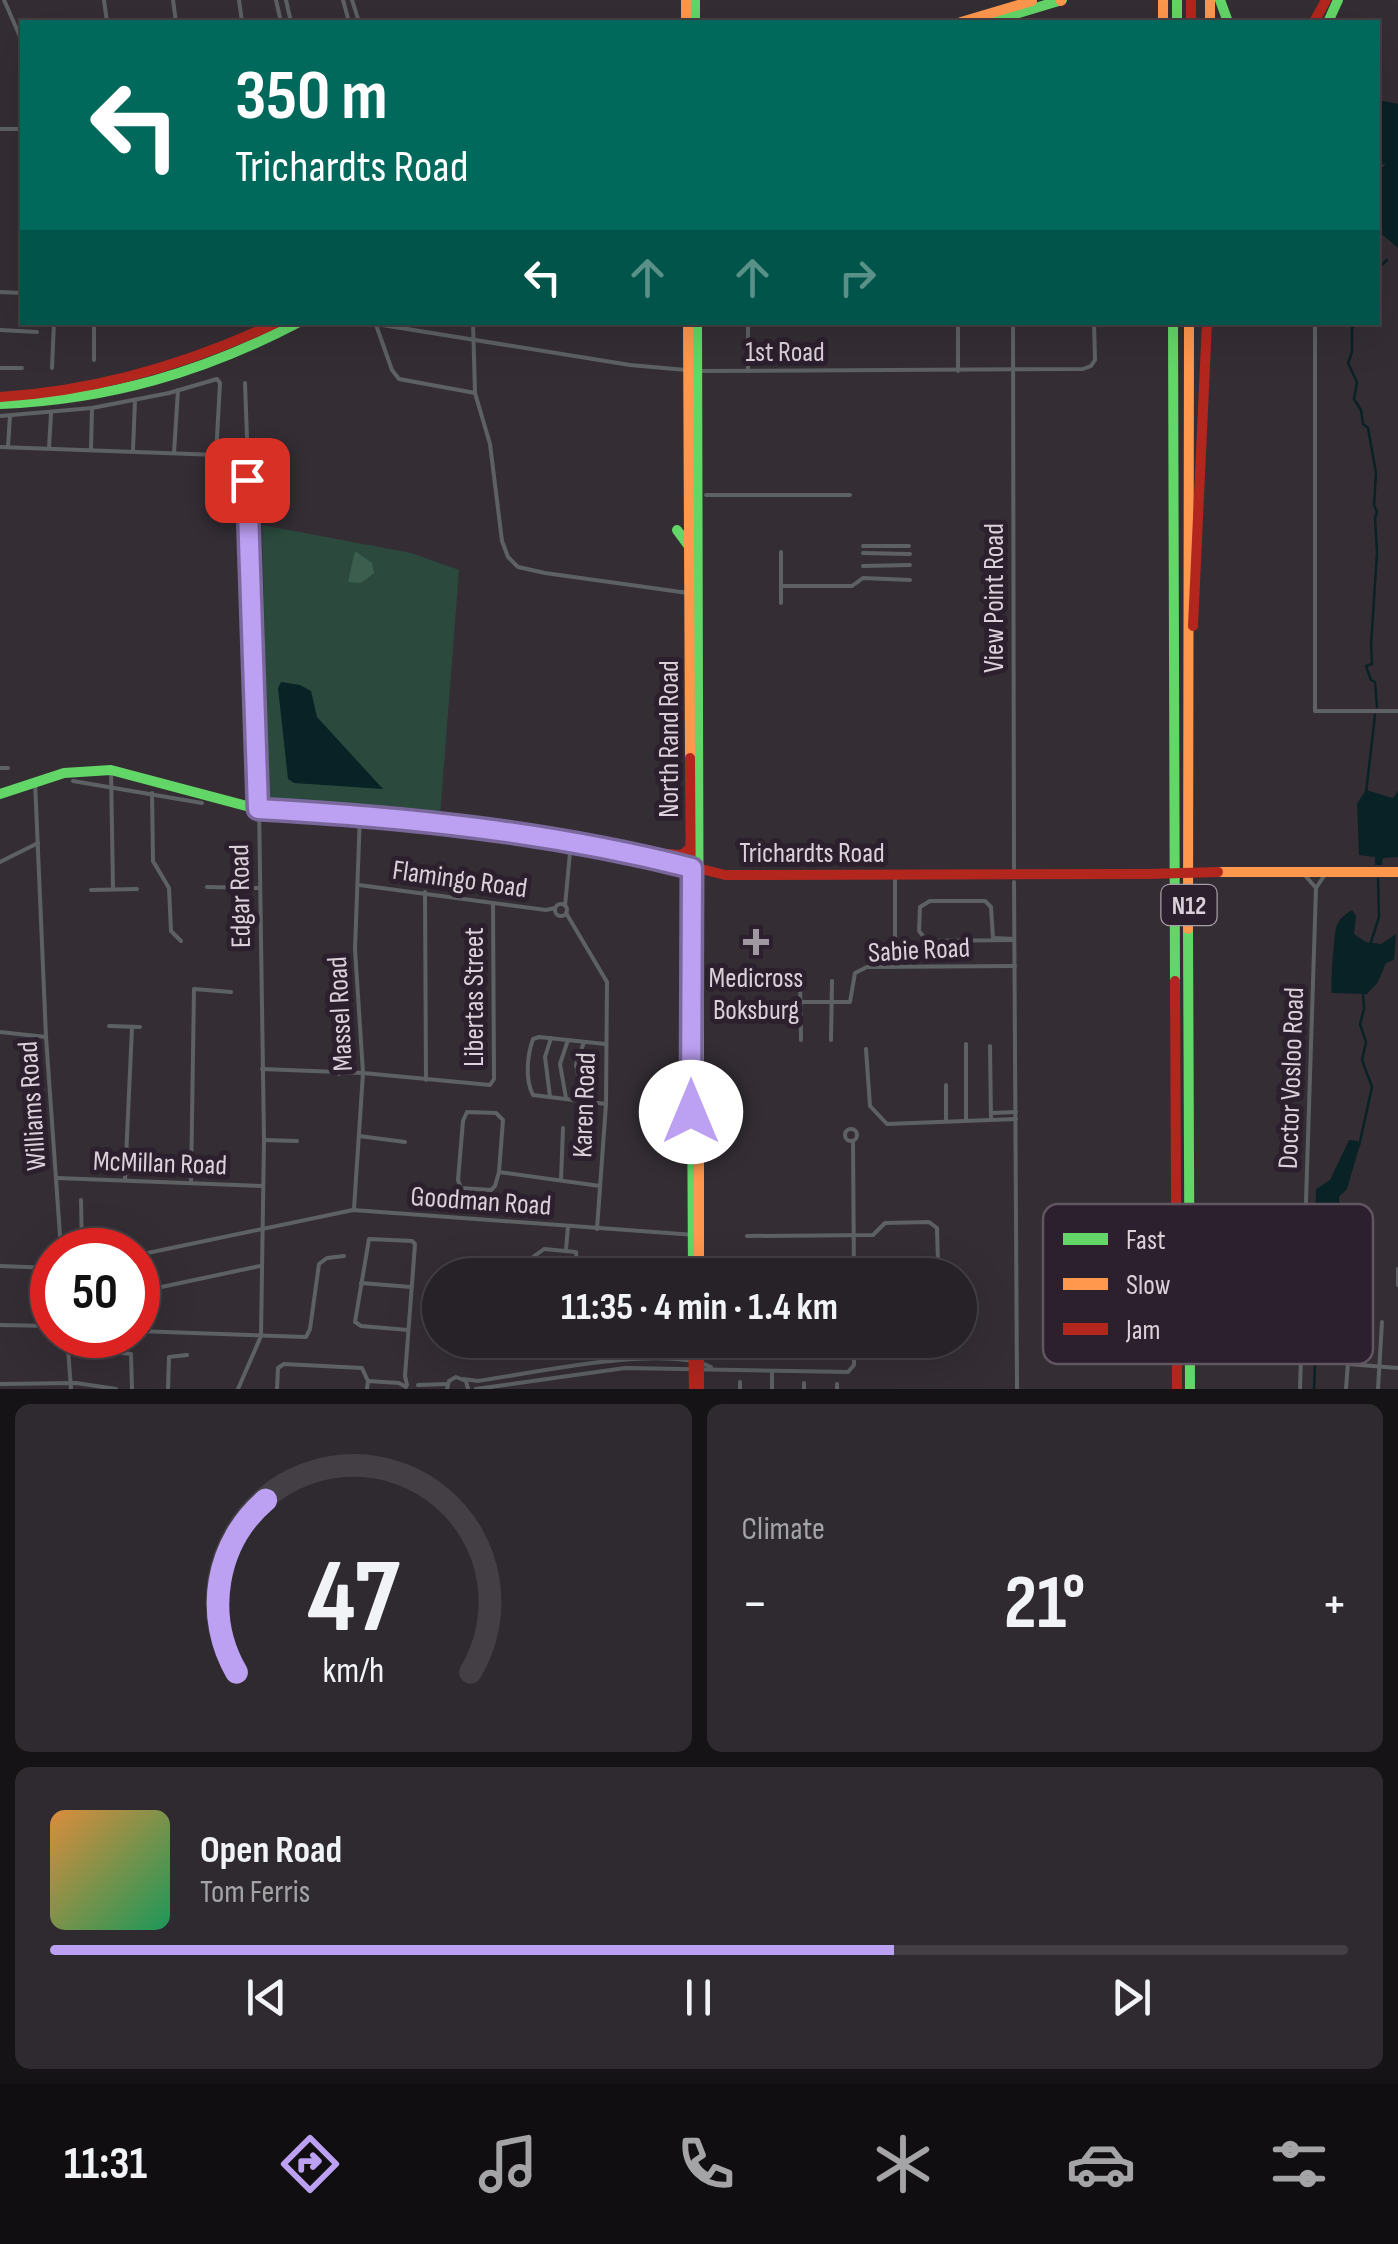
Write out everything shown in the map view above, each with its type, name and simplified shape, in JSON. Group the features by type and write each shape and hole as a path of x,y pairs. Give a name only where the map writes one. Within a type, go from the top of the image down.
{"main road":[{"path":"967,20 1032,0"},
{"path":"996,20 1062,0"},
{"path":"0,396 62,392 151,374 233,345 272,325"},
{"path":"0,404 80,398 154,383 236,354 293,325"},
{"name":"North Rand Road","path":"688,325 694,594 696,868 690,958 696,1258"},
{"name":"North Rand Road","path":"694,594 690,551 696,325"},
{"name":"N12","path":"1172,325 1176,1204"},
{"name":"N12","path":"1189,325 1190,1204"},
{"path":"1189,850 1192,632 1206,325"},
{"path":"677,530 690,551"},
{"name":"North Rand Road","path":"694,666 692,844 696,868"},
{"name":"Trichardts Road","path":"0,794 35,780 80,771 111,770 258,809 360,814 571,842 748,876 1014,878 1398,872"},
{"path":"630,852 676,856 685,854 692,844"},
{"path":"697,1389 699,1358"},
{"name":"N12","path":"1177,1364 1177,1389"},
{"name":"N12","path":"1190,1364 1190,1389"}],"street":[{"path":"4,0 20,36"},
{"path":"52,368 54,325"},
{"path":"94,325 94,360"},
{"path":"376,325 399,379 475,393"},
{"name":"1st Road","path":"388,325 630,365 692,371 1083,369 1094,360 1094,325"},
{"path":"474,325 475,393 490,444 503,549 515,564 545,573 694,594"},
{"path":"748,325 748,370"},
{"path":"958,325 958,371"},
{"name":"View Point Road","path":"1012,325 1017,1389"},
{"path":"1315,325 1315,711 1398,711"},
{"path":"0,330 37,332"},
{"path":"0,368 22,368"},
{"path":"0,416 92,408 218,380 216,455"},
{"name":"Edgar Road","path":"245,383 264,1140 261,1336"},
{"path":"174,453 178,390"},
{"path":"133,452 134,400"},
{"path":"91,450 92,408"},
{"path":"49,448 50,414"},
{"path":"8,447 10,416"},
{"path":"0,447 247,456"},
{"path":"706,495 850,496"},
{"path":"863,546 910,546"},
{"path":"780,552 781,603"},
{"path":"863,553 910,554"},
{"path":"863,566 910,566"},
{"path":"781,586 852,586 864,578 910,580"},
{"path":"0,768 8,768"},
{"path":"111,770 113,889"},
{"name":"Williams Road","path":"35,780 46,1037 60,1228"},
{"path":"73,781 202,803"},
{"path":"152,793 154,865 168,885 171,932 181,941"},
{"name":"Massel Road","path":"354,1210 364,1074 355,949 360,814"},
{"path":"559,911 571,842"},
{"path":"0,862 38,844"},
{"path":"1302,872 1316,888 1326,872"},
{"path":"895,875 895,967"},
{"name":"Flamingo Road","path":"359,885 559,911"},
{"path":"207,887 259,888"},
{"name":"Doctor Vosloo Road","path":"1306,1204 1316,888"},
{"path":"91,890 137,889"},
{"path":"262,1069 426,1080 425,892"},
{"path":"559,911 565,906 564,892"},
{"path":"930,901 986,901 991,907 992,936 1014,940 928,941 920,931 920,907 930,901"},
{"name":"Libertas Street","path":"426,1080 486,1086 494,1079 493,903"},
{"name":"Karen Road","path":"559,911 607,982 606,1104 597,1229"},
{"name":"Sabie Road","path":"833,1002 850,1002 858,970 1015,966"},
{"path":"800,979 801,1040"},
{"path":"831,1040 832,981"},
{"path":"191,1183 194,990 231,992"},
{"path":"800,1002 833,1002"},
{"path":"339,1010 340,1023 335,1032 339,1074"},
{"path":"108,1026 140,1027"},
{"path":"125,1180 132,1028"},
{"path":"0,1032 46,1037"},
{"path":"550,1098 545,1056 551,1038"},
{"path":"605,1044 533,1039 528,1060 530,1093 606,1104"},
{"path":"566,1100 560,1064 568,1040"},
{"path":"583,1102 576,1066 584,1042"},
{"path":"966,1044 966,1120"},
{"path":"989,1117 990,1046"},
{"path":"866,1049 867,1095 872,1112 883,1122 1016,1115"},
{"path":"946,1084 946,1120"},
{"path":"467,1112 496,1114 503,1120 498,1172 490,1191 464,1190 459,1185 467,1112"},
{"path":"561,1180 563,1128"},
{"path":"359,1136 405,1142"},
{"path":"264,1140 298,1141"},
{"path":"853,1141 854,1258"},
{"path":"498,1172 600,1186"},
{"name":"McMillan Road","path":"56,1178 262,1186"},
{"path":"81,1200 82,1228"},
{"name":"Goodman Road","path":"160,1251 354,1210 696,1235"},
{"path":"747,1236 876,1234 886,1223 932,1222 938,1230 938,1258"},
{"path":"566,1249 568,1227"},
{"path":"406,1387 414,1242 374,1238 367,1244 356,1324 408,1330"},
{"path":"534,1258 537,1251 566,1249 578,1258"},
{"path":"160,1331 303,1338 308,1335 319,1264 324,1259 344,1256"},
{"path":"0,1266 30,1267"},
{"path":"160,1287 260,1266"},
{"path":"1398,1269 1398,1285"},
{"path":"361,1283 412,1287"},
{"path":"1378,1389 1382,1322"},
{"path":"0,1326 30,1326"},
{"path":"238,1389 261,1336"},
{"path":"175,1389 168,1389 169,1357 187,1355"},
{"path":"69,1358 71,1386"},
{"path":"131,1358 132,1389"},
{"path":"368,1382 399,1383 406,1387 447,1386 452,1378 478,1381 635,1360 772,1371 851,1371 854,1358"},
{"path":"277,1389 278,1368 284,1364 362,1368 368,1382 366,1389"},
{"name":"Doctor Vosloo Road","path":"1300,1389 1301,1364"},
{"path":"1346,1389 1348,1364 1398,1368"},
{"path":"476,1389 606,1370 700,1366"},
{"path":"772,1371 772,1389"},
{"path":"463,1379 468,1389"},
{"path":"0,1384 116,1389"}],"green space":[{"path":"262,525 411,553 459,570 440,816 269,802"},
{"path":"355,551 372,563 374,573 361,583 348,582"}],"water":[{"path":"1380,100 1398,104 1398,248 1380,233 1380,169 1386,164 1380,165"},
{"path":"281,682 311,691 317,717 383,789 294,783 288,779 278,688"},
{"path":"1366,790 1393,798 1398,791 1398,857 1383,858 1382,865 1375,865 1375,857 1359,855 1357,804"},
{"path":"1352,910 1356,916 1354,934 1366,942 1381,944 1396,934 1394,960 1386,963 1378,982 1367,994 1332,993 1336,928"},
{"path":"1349,1140 1358,1141 1347,1189 1339,1197 1339,1204 1315,1204 1316,1189 1330,1180"}],"waterway":[{"path":"1380,266 1387,260"},
{"path":"1355,325 1348,363 1357,382 1354,399 1368,428 1376,473 1372,664 1366,666 1375,682 1377,707"},
{"path":"1366,793 1375,715"},
{"path":"1371,942 1379,917 1378,879"},
{"path":"1359,1146 1372,1087 1362,1060 1366,1042 1360,1024 1363,994"},
{"path":"1314,1389 1315,1364"}],"traffic: fast":[{"path":"695,0 695,20"},
{"path":"996,20 1062,0"},
{"path":"1177,0 1177,20"},
{"path":"1220,0 1227,20"},
{"path":"1329,20 1338,0"},
{"path":"0,404 79,397 154,380 227,355 293,325"},
{"path":"697,325 699,1070"},
{"path":"1173,325 1175,981"},
{"path":"677,530 688,545"},
{"path":"0,794 64,773 111,770 258,809 460,825"},
{"path":"1188,929 1189,1204"},
{"path":"692,1085 693,1258"},
{"path":"1190,1364 1190,1389"}],"traffic: slow":[{"path":"686,0 686,20"},
{"path":"1163,0 1163,20"},
{"path":"1210,0 1210,20"},
{"path":"968,20 1032,1"},
{"path":"688,325 690,758"},
{"path":"1188,929 1189,325"},
{"path":"1218,872 1398,872"},
{"path":"699,1070 699,1258"}],"traffic: jam":[{"path":"1191,0 1191,20"},
{"path":"1315,20 1326,0"},
{"path":"0,397 73,389 143,373 211,351 271,325"},
{"path":"1193,626 1207,325"},
{"path":"690,758 692,1085"},
{"path":"460,825 630,851 725,875 1148,874"},
{"path":"651,853 682,855 690,848"},
{"path":"1148,874 1218,872"},
{"path":"1175,981 1176,1204"},
{"path":"693,1358 694,1389"},
{"path":"699,1358 699,1389"},
{"path":"1177,1364 1177,1389"}],"place":[{"name":"Medicross Boksburg","path":"756,942"}],"route":[{"path":"247,480 258,809 431,821 630,852 692,868 691,1112"}]}
